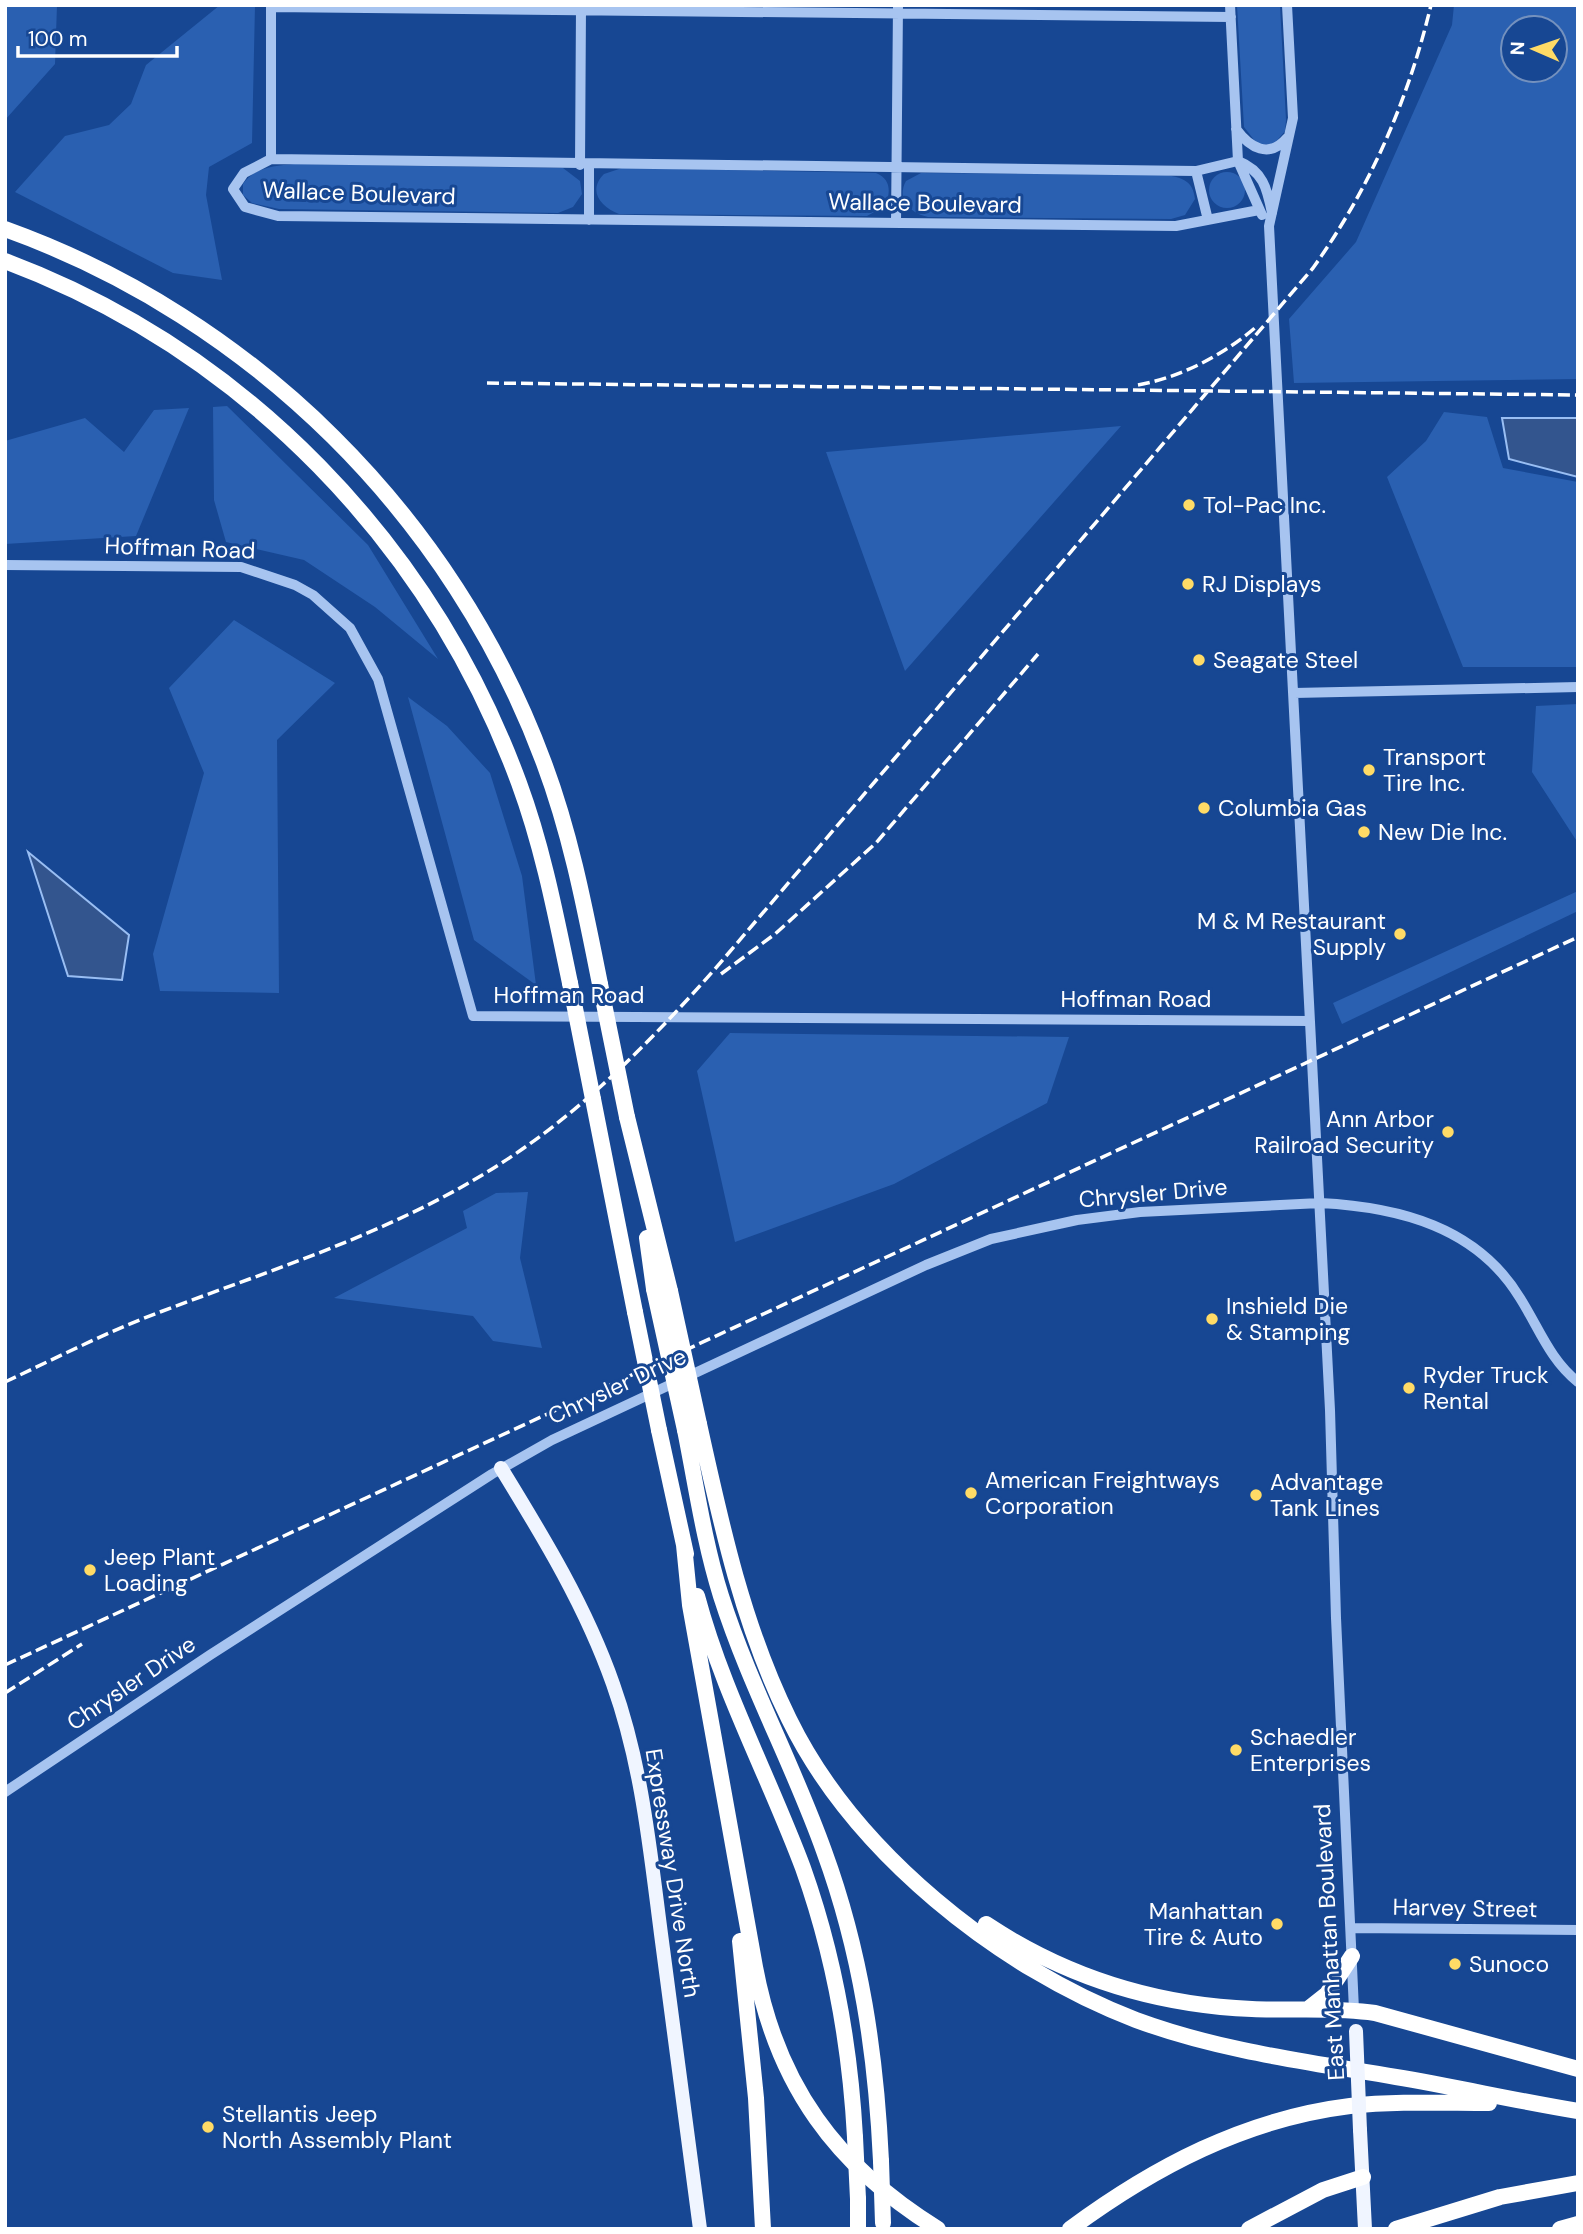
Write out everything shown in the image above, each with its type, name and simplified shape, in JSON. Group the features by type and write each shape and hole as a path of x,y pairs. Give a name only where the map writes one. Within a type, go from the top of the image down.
{"highway":[{"path":"5,229 114,276 211,334 269,378 325,428 404,514 460,593 498,659 527,719 560,808 600,984 692,1427 715,1574 757,1695 824,1849 854,1947 873,2050 883,2226"},
{"path":"5,261 86,296 154,334 225,382 280,428 340,486 391,546 435,611 474,678 502,739 533,822 570,983 659,1430 699,1603 726,1681 792,1839 818,1913 844,2027 855,2137 859,2229"},
{"path":"692,1427 747,1615 774,1685 801,1740 852,1815 908,1874 990,1939 1079,1995 1152,2025 1226,2046 1578,2110"},
{"path":"684,1545 690,1605 764,2011 795,2088 821,2126 846,2156 886,2193 937,2229"},
{"path":"801,1740 824,1763 863,1815 914,1866 973,1916 1039,1956 1102,1982 1171,2000 1250,2009 1354,2010 1394,2017 1578,2069"},
{"path":"743,1897 738,1925 755,2085 763,2229"},
{"path":"1308,2009 1327,1994 1352,1956"},
{"path":"1070,2229 1116,2195 1185,2155 1295,2117 1324,2110 1399,2103 1526,2102"},
{"path":"1249,2229 1323,2190 1363,2177"},
{"path":"1396,2229 1500,2197 1578,2183"},
{"path":"1560,2229 1578,2224"}],"main road":[{"name":"Expressway Drive North","path":"501,1468 562,1569 588,1619 614,1687 630,1741 645,1811 701,2229"},
{"name":"East Manhattan Boulevard","path":"1354,2010 1365,2229"}],"street":[{"name":"East Manhattan Boulevard","path":"1287,5 1293,118 1269,226 1320,1203 1354,2010"},
{"path":"271,159 271,6 1230,11"},
{"path":"581,8 589,220"},
{"path":"895,223 898,9"},
{"name":"East Manhattan Boulevard","path":"1230,11 1238,161 1259,210 1269,226"},
{"path":"1236,129 1246,142 1264,150 1274,149 1289,137"},
{"name":"Wallace Boulevard","path":"1238,161 1196,171 271,159 244,173 233,189 245,207 265,215 1176,226 1259,210"},
{"path":"1238,161 1256,170 1263,179 1272,212"},
{"path":"1196,171 1208,220"},
{"name":"Hoffman Road","path":"5,565 241,567 295,585 313,595 349,628 378,679 473,1016 1311,1021"},
{"path":"1294,693 1578,687"},
{"name":"Chrysler Drive","path":"5,1793 210,1655 501,1468 552,1440 926,1265 991,1240 1077,1220 1140,1212 1320,1203 1348,1205 1425,1222 1452,1232 1480,1250 1504,1273 1542,1339 1578,1382"},
{"name":"Harvey Street","path":"1352,1928 1578,1930"}],"shaded area":[{"path":"5,5 57,5 55,64 5,120"},
{"path":"220,5 255,5 252,143 209,167 206,195 222,280 173,273 15,192 65,136 109,125 131,104 146,65"},
{"path":"1237,5 1280,5 1286,120 1285,131 1274,144 1258,145 1244,127"},
{"path":"1454,5 1578,5 1578,379 1294,383 1289,319 1356,242 1452,25"},
{"path":"294,164 563,168 580,181 582,194 573,207 558,213 279,209 252,203 243,195 243,184 253,174 266,168"},
{"path":"622,168 876,173 885,179 889,191 885,206 867,216 619,214 598,198 597,186 604,174"},
{"path":"1227,172 1240,177 1245,190 1240,203 1227,208 1214,203 1209,190 1214,177"},
{"path":"921,173 1167,175 1186,181 1192,188 1195,199 1185,215 1171,219 928,217 910,209 903,194 906,181"},
{"path":"227,406 368,545 438,659 375,607 304,560 226,542 214,500 213,407"},
{"path":"189,408 136,536 5,544 5,441 85,418 124,452 154,410"},
{"path":"1444,412 1487,417 1503,468 1578,482 1578,667 1463,667 1387,477 1426,441"},
{"path":"1502,418 1578,418 1578,477 1509,459"},
{"path":"1121,426 905,671 826,452"},
{"path":"234,620 335,683 277,740 279,993 160,991 153,954 204,773 169,688"},
{"path":"408,697 447,726 490,773 522,876 536,985 474,940"},
{"path":"1578,704 1578,843 1532,772 1536,706"},
{"path":"28,852 129,935 122,980 68,976"},
{"path":"1578,891 1578,911 1342,1024 1333,1003"},
{"path":"730,1033 1069,1037 1047,1103 894,1184 735,1242 697,1071"},
{"path":"528,1192 520,1258 542,1348 493,1341 473,1316 334,1298 467,1228 463,1211 496,1193"}],"railway":[{"path":"5,1382 140,1320 334,1247 418,1210 500,1164 559,1121 614,1074 666,1023 715,969 1313,268 1352,207 1385,142 1411,75 1431,5"},
{"path":"1138,385 1170,377 1200,364 1256,327"},
{"path":"487,383 1578,395"},
{"path":"721,974 775,934 876,843 1038,654"},
{"path":"5,1665 1578,937"},
{"path":"5,1693 82,1644"}],"place":[{"name":"Tol-Pac Inc.","path":"1189,505"},
{"name":"RJ Displays","path":"1188,584"},
{"name":"Seagate Steel","path":"1199,660"},
{"name":"Transport Tire Inc.","path":"1369,770"},
{"name":"Columbia Gas","path":"1204,808"},
{"name":"New Die Inc.","path":"1364,832"},
{"name":"M & M Restaurant Supply","path":"1400,934"},
{"name":"Ann Arbor Railroad Security","path":"1448,1132"},
{"name":"Inshield Die & Stamping","path":"1212,1319"},
{"name":"Ryder Truck Rental","path":"1409,1388"},
{"name":"American Freightways Corporation","path":"971,1493"},
{"name":"Advantage Tank Lines","path":"1256,1495"},
{"name":"Jeep Plant Loading","path":"90,1570"},
{"name":"Schaedler Enterprises","path":"1236,1750"},
{"name":"Manhattan Tire & Auto","path":"1277,1924"},
{"name":"Sunoco","path":"1455,1964"},
{"name":"Stellantis Jeep North Assembly Plant","path":"208,2127"}]}
